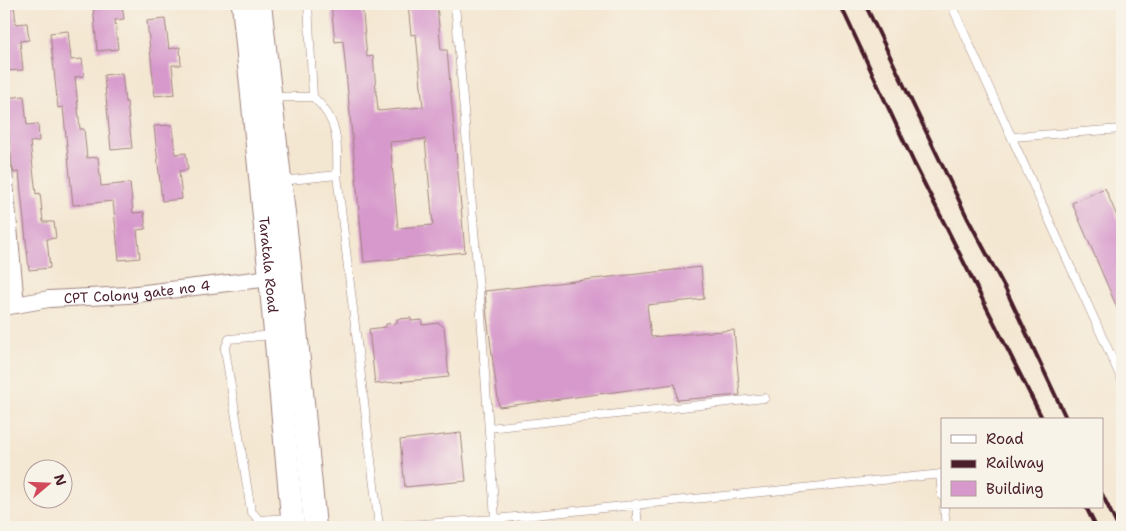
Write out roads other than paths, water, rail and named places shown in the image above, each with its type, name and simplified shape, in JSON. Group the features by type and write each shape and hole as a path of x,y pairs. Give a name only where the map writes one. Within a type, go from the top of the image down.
{"main road":[{"path":"243,4 262,97"},
{"path":"260,4 262,97 270,181 315,527"},
{"name":"Taratala Road","path":"270,181 270,278 292,522"}],"street":[{"path":"4,171 10,306"},
{"name":"CPT Colony gate no 4","path":"10,306 49,299 128,295 270,278"}],"lane":[{"path":"308,4 314,97"},
{"path":"454,4 480,301 496,519"},
{"path":"951,4 1122,380"},
{"path":"262,97 314,97 323,105 336,133 338,152 337,176 378,527 496,519 941,474"},
{"path":"1012,136 1122,129"},
{"path":"270,181 337,176"},
{"path":"275,335 229,340 225,349 251,511 259,520 292,522"},
{"path":"489,428 765,398"},
{"path":"636,504 638,527"},
{"path":"944,508 946,527"}],"railway":[{"path":"840,4 914,163 1042,418"},
{"path":"865,4 967,217 1006,290 1066,418"},
{"path":"1104,498 1118,527"},
{"path":"1086,508 1096,527"}]}
